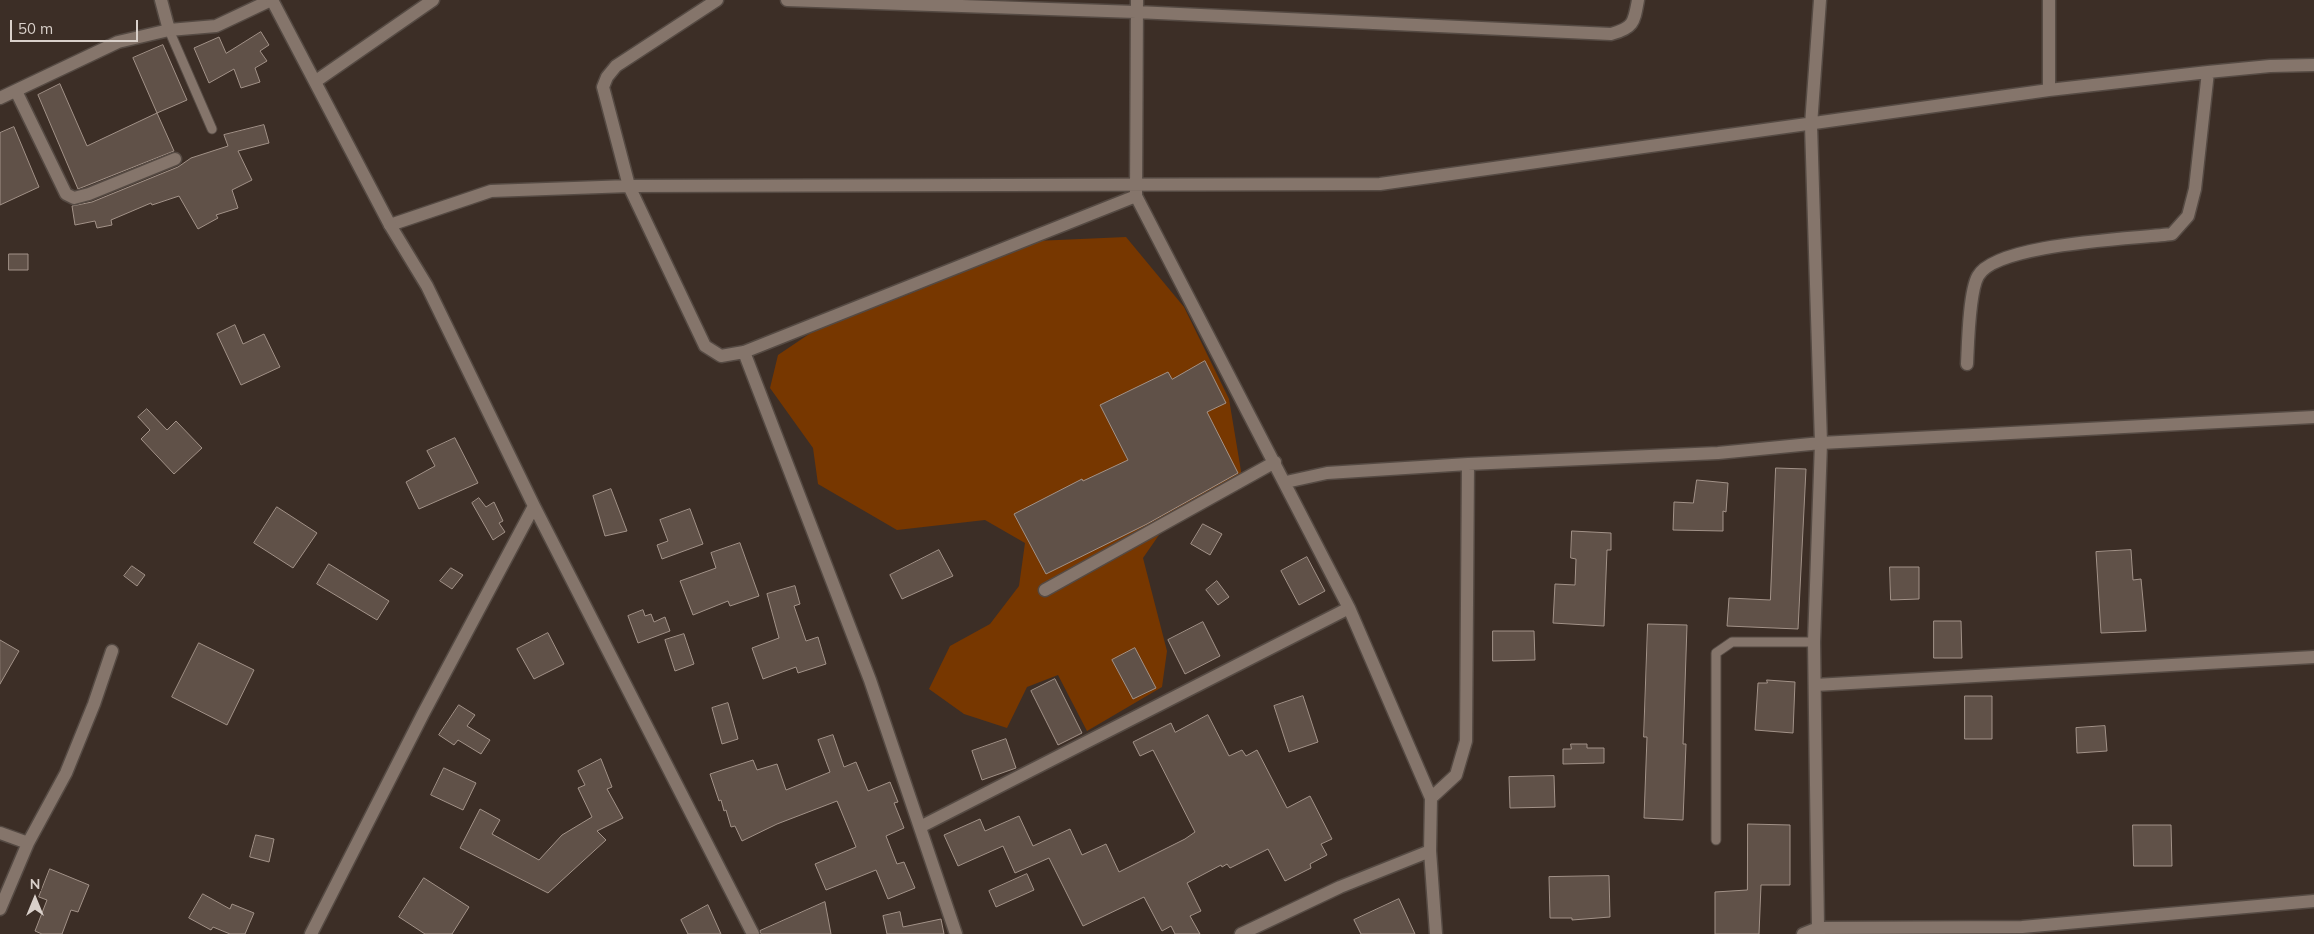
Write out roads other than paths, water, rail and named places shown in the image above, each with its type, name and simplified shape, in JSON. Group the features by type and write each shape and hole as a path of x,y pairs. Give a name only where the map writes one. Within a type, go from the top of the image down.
{"street":[{"path":"161,0 169,30"},
{"path":"0,98 118,42 169,30 216,26 272,0 390,225 427,286 534,506 753,934"},
{"path":"316,81 433,0"},
{"path":"717,0 616,66 607,76 603,87 628,186 706,346 721,356 744,352 1136,190"},
{"path":"787,0 1136,6 1612,34 1625,30 1634,21 1638,0"},
{"path":"1818,928 1814,642 1821,443 1810,125 1820,0"},
{"path":"2049,90 2050,0"},
{"path":"1136,6 1136,190 1349,608 1431,798 1430,851 1436,934"},
{"path":"390,225 490,190 628,186 1136,190 1380,184 2049,90 2270,66 2314,65"},
{"path":"1967,364 1972,304 1978,276 2000,258 2072,243 2172,234 2188,216 2194,189 2208,72"},
{"path":"16,91 66,194 74,198 89,194 175,159"},
{"path":"744,352 870,680 956,934"},
{"path":"1286,482 1327,473 1468,464 1718,453 1821,443 2314,417"},
{"path":"1045,590 1275,462"},
{"path":"1431,798 1456,775 1466,741 1468,464"},
{"path":"311,934 423,714 534,506"},
{"path":"920,827 1349,608"},
{"path":"0,909 28,843 66,773 94,704 112,651"},
{"path":"1815,685 2314,656"},
{"path":"0,833 28,843"},
{"path":"1241,934 1340,887 1430,851"},
{"path":"1803,934 1818,928 2022,930 2314,901"}],"lane":[{"path":"169,30 212,130"},
{"path":"1716,840 1716,653 1732,642 1814,642"}]}
